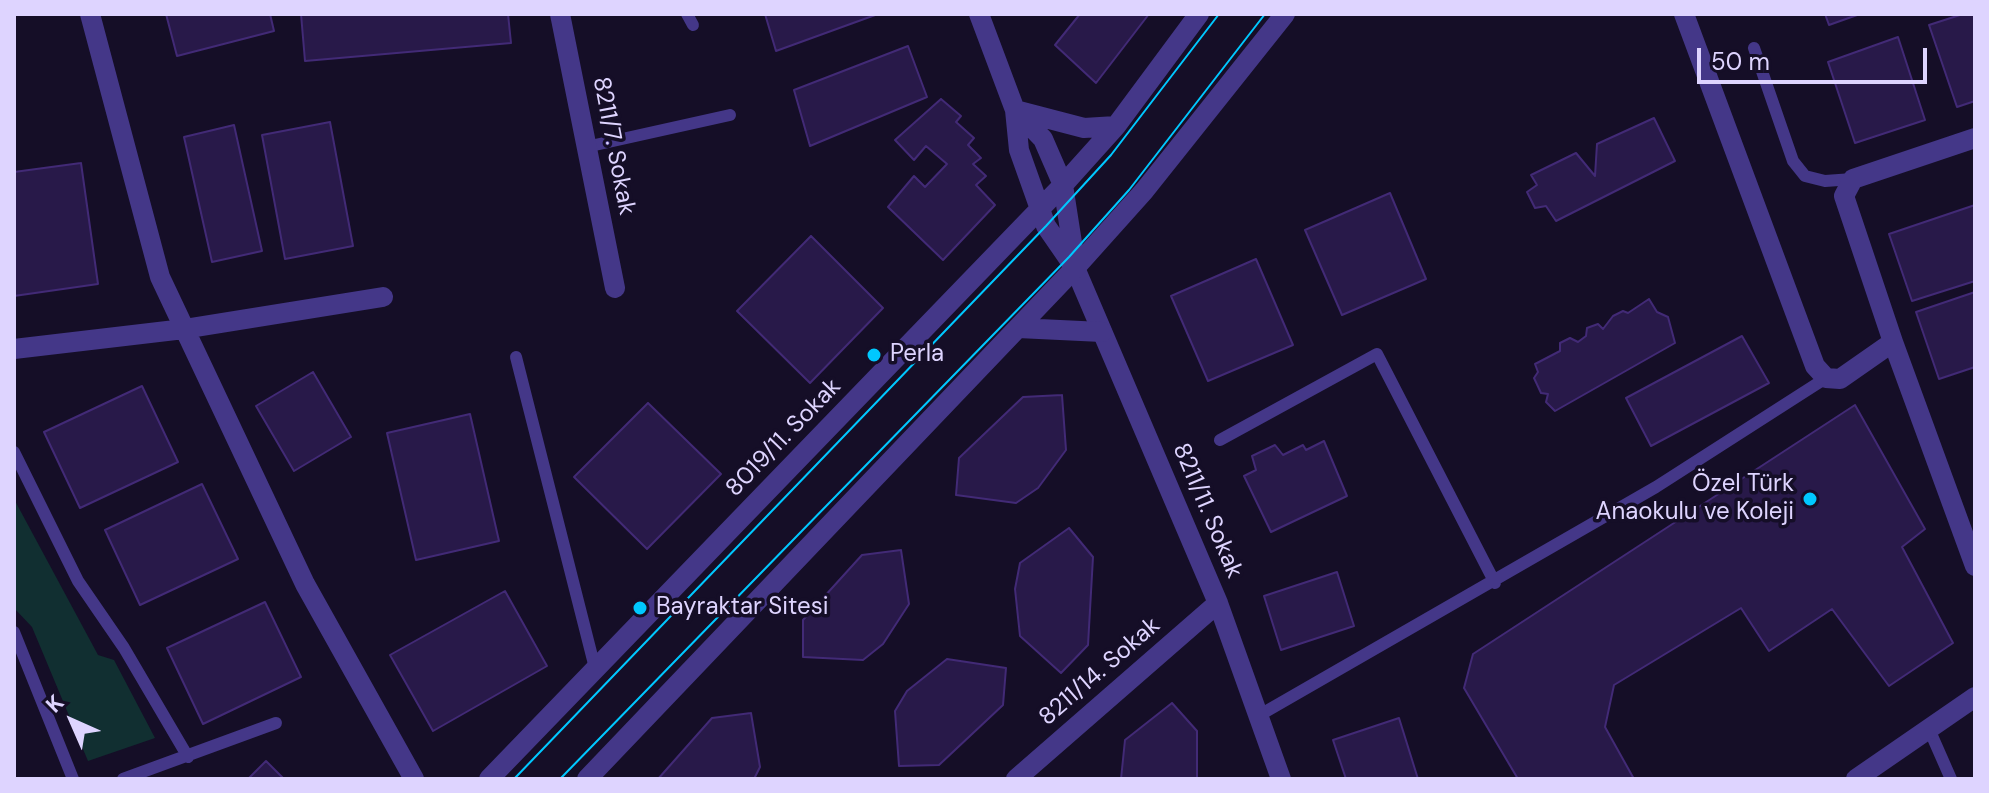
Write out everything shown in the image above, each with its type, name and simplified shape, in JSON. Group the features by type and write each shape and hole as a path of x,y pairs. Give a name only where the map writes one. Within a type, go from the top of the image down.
{"street":[{"path":"90,14 160,277 305,584 414,779"},
{"name":"8211/7. Sokak","path":"560,14 615,288"},
{"path":"979,14 1015,110 1084,128 1116,126"},
{"name":"8019/11. Sokak","path":"489,779 596,672 1063,185 1116,126 1199,14"},
{"path":"587,779 1075,268 1144,191 1285,14"},
{"path":"1684,14 1815,366 1826,378 1840,379 1893,342"},
{"name":"8211/11. Sokak","path":"1015,110 1043,139 1063,185 1075,268"},
{"name":"8211/11. Sokak","path":"1015,110 1019,150 1046,226 1075,268 1218,603 1281,779"},
{"path":"1975,138 1853,179 1844,196 1849,218 1975,566"},
{"path":"14,349 184,329 383,297"},
{"path":"1018,328 1102,332"},
{"name":"8211/14. Sokak","path":"1016,779 1218,603"},
{"path":"1856,779 1975,697"}],"lane":[{"path":"1754,48 1793,161 1805,176 1825,181 1853,179"},
{"path":"586,147 730,115"},
{"path":"1220,440 1377,354 1495,583"},
{"path":"516,357 596,672"},
{"path":"1258,716 1495,583 1656,487 1826,378"},
{"path":"14,452 78,581 124,648 188,757"},
{"path":"14,632 73,779"},
{"path":"123,779 276,723"},
{"path":"1929,729 1951,779"}],"green space":[{"path":"14,499 98,655 114,660 155,738 88,761 32,627 14,608"}],"building":[{"path":"166,14 270,14 274,31 177,56"},
{"path":"301,14 508,14 511,43 305,61"},
{"path":"765,14 878,14 776,51"},
{"path":"1080,14 1149,14 1096,83 1055,45"},
{"path":"1825,14 1860,14 1829,25"},
{"path":"1963,14 1975,14 1975,101 1957,107 1929,25"},
{"path":"1898,37 1925,120 1855,143 1828,62"},
{"path":"908,46 927,97 810,146 794,90"},
{"path":"941,99 961,116 956,122 974,138 968,145 981,158 973,164 986,176 976,185 995,205 943,260 888,207 914,176 925,187 947,164 926,146 914,160 895,140"},
{"path":"1654,118 1675,161 1556,221 1546,206 1535,208 1527,192 1537,185 1531,175 1576,153 1595,176 1597,144"},
{"path":"330,122 353,246 285,259 262,135"},
{"path":"234,125 262,251 212,262 184,137"},
{"path":"81,163 98,284 14,296 14,172"},
{"path":"1390,193 1426,279 1342,315 1305,230"},
{"path":"1975,205 1975,281 1912,301 1889,234"},
{"path":"811,236 883,308 810,383 737,311"},
{"path":"1256,259 1293,345 1208,381 1171,296"},
{"path":"1975,292 1975,367 1939,379 1916,312"},
{"path":"1649,299 1657,312 1668,317 1675,343 1555,411 1546,402 1548,394 1541,393 1534,378 1538,372 1535,364 1560,351 1560,343 1570,338 1578,342 1586,336 1587,328 1598,324 1603,329 1613,316 1623,311 1628,313"},
{"path":"1742,336 1769,383 1651,446 1626,398"},
{"path":"313,372 351,437 294,471 256,406"},
{"path":"142,386 178,462 80,508 44,432"},
{"path":"1062,395 1066,450 1038,488 1016,503 956,495 959,458 1023,397"},
{"path":"648,403 721,474 647,549 574,477"},
{"path":"1855,405 1925,529 1902,547 1953,643 1889,686 1832,609 1769,651 1741,608 1614,685 1605,727 1634,779 1518,779 1464,688 1473,654"},
{"path":"470,414 499,541 416,560 387,433"},
{"path":"1324,441 1347,496 1271,532 1244,476 1256,470 1252,456 1275,445 1283,455 1303,445 1306,450"},
{"path":"202,484 238,559 140,605 105,530"},
{"path":"1069,528 1093,557 1088,645 1061,673 1020,636 1015,589 1020,563"},
{"path":"901,550 909,604 883,644 863,660 803,657 803,620 862,555"},
{"path":"1337,572 1354,626 1281,650 1264,596"},
{"path":"505,591 547,666 433,731 390,655"},
{"path":"265,602 301,677 203,724 167,648"},
{"path":"947,659 1006,668 1003,705 939,765 899,766 895,711 907,691"},
{"path":"1172,703 1197,731 1197,779 1121,779 1125,740"},
{"path":"751,713 760,767 754,779 658,779 712,718"},
{"path":"1399,718 1418,779 1346,779 1333,740"},
{"path":"266,761 284,779 248,779"}],"tram line":[{"path":"514,779 1046,226 1111,155 1219,14"},
{"path":"560,779 1069,257 1129,190 1265,14"}],"place":[{"name":"Perla","path":"874,355"},
{"name":"Özel Türk Anaokulu ve Koleji","path":"1810,499"},
{"name":"Bayraktar Sitesi","path":"640,608"}]}
